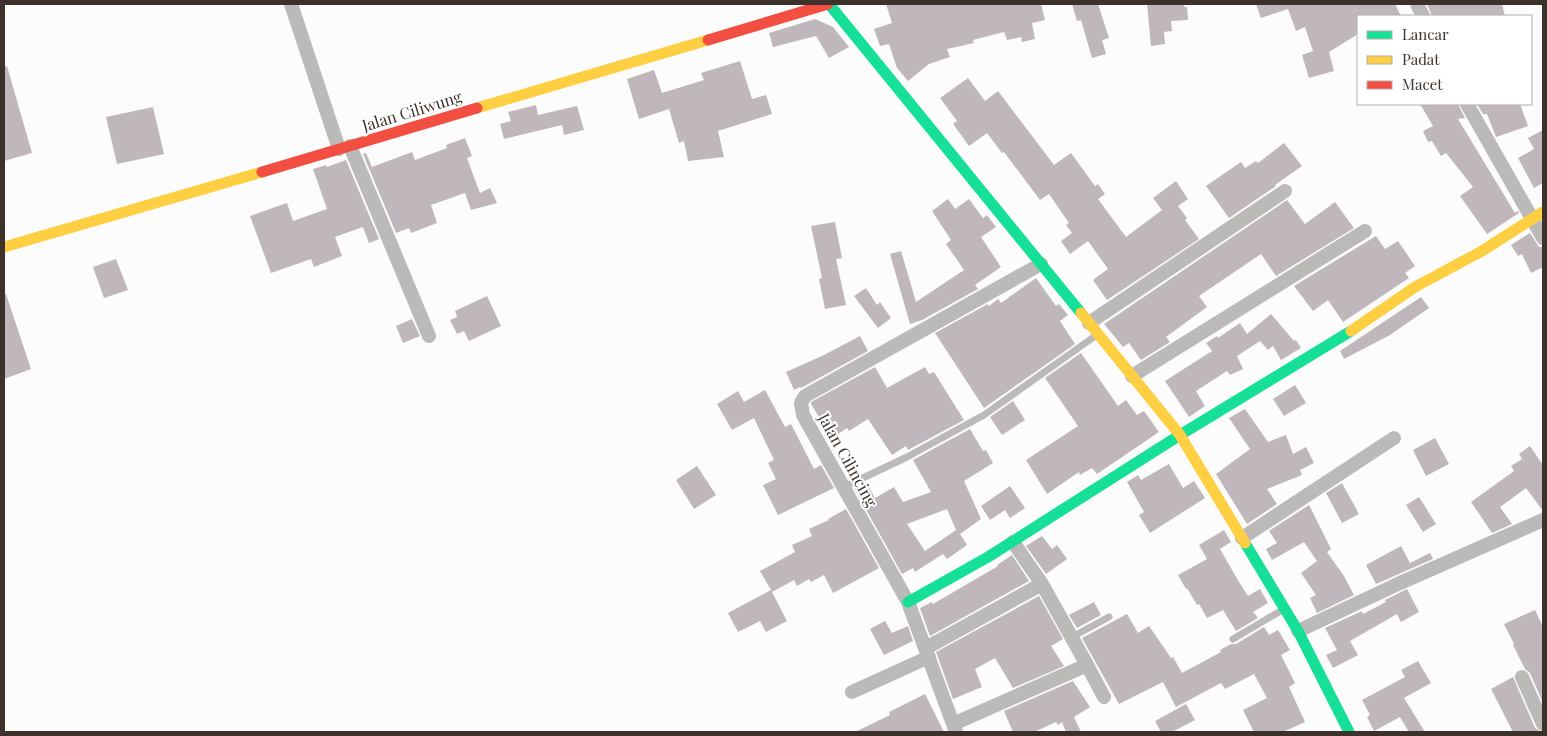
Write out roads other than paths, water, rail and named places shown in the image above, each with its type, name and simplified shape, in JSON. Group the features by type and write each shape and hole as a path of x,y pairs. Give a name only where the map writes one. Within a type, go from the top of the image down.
{"street":[{"path":"291,4 345,148 429,336"},
{"path":"829,4 1180,435 1298,631 1349,732"},
{"name":"Jalan Ciliwung","path":"4,247 829,4"},
{"path":"1468,105 1538,215 1543,238"},
{"path":"1089,323 1285,191"},
{"path":"908,602 1013,542 1180,435 1341,337 1415,287 1482,251 1538,215"},
{"path":"1132,376 1365,231"},
{"name":"Jalan Cilincing","path":"955,728 908,602 803,415 801,403 805,396 1041,264"},
{"path":"1242,538 1394,438"},
{"path":"1298,631 1409,579 1543,520"},
{"path":"1013,542 1042,584 1104,696"},
{"path":"852,692 927,653 1042,584"},
{"path":"955,728 1086,665"},
{"path":"1522,677 1543,724"}],"lane":[{"path":"844,487 907,457 984,415 1098,334"},
{"path":"1233,639 1284,608"},
{"path":"1072,637 1109,618"}]}
